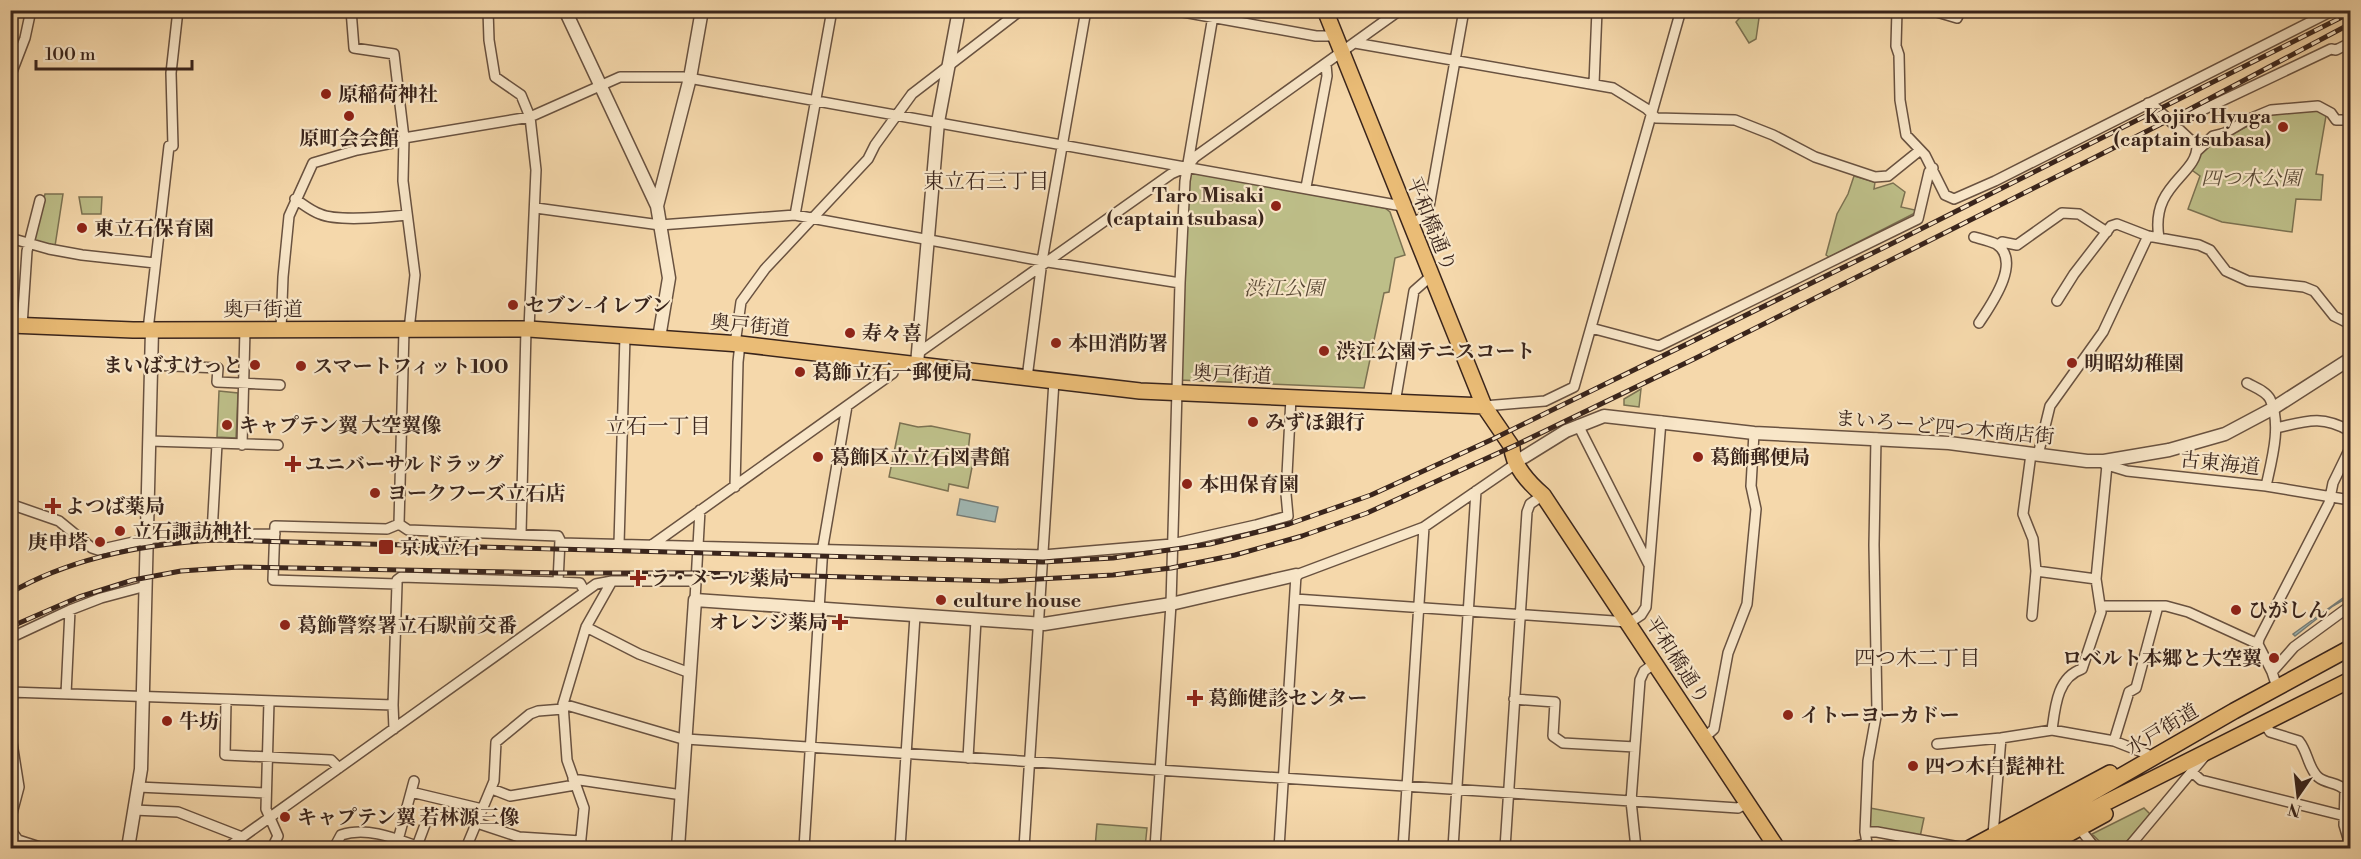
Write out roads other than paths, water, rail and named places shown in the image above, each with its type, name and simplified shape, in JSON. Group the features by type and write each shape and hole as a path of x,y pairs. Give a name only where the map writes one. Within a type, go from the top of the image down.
{"main road":[{"name":"平和橋通り","path":"1325,10 1484,406 1517,456 1530,484 1543,495 1777,849"},
{"name":"奥戸街道","path":"16,325 150,330 528,329 738,344 894,361 918,358 1027,378 1122,390 1395,404 1484,406"},
{"name":"水戸街道","path":"2021,849 2234,711 2275,680 2350,648"},
{"name":"水戸街道","path":"2264,723 2350,668"},
{"name":"水戸街道","path":"1994,842 2100,798 2189,767 2212,749 2350,680"},
{"path":"1970,849 1994,842 2147,753 2234,711"},
{"path":"2043,849 2189,767"}],"street":[{"path":"10,77 25,38 31,10"},
{"path":"128,849 141,769 150,441 150,330 155,263 169,146 173,146 171,73 178,10"},
{"path":"351,10 354,48 394,54 404,139 403,181 415,275 407,330 399,524"},
{"path":"488,10 489,40 495,78 521,95 530,117 536,170 521,534"},
{"path":"565,10 657,206 669,278 659,338"},
{"path":"657,206 690,78 702,10"},
{"path":"795,215 832,10"},
{"path":"918,358 938,122 959,10"},
{"path":"735,487 741,302 765,269 868,159 875,145 912,94 1021,10"},
{"path":"1027,378 1043,263 1086,10"},
{"path":"1172,10 1214,14 1316,36 1335,36"},
{"path":"918,358 1043,263 1171,174 1187,166 1195,157 1400,10"},
{"path":"1410,224 1422,218 1429,207 1464,10"},
{"path":"1594,84 1597,10"},
{"path":"1484,406 1545,401 1574,387 1681,10"},
{"path":"1897,10 1896,46 1899,56 1900,100 1906,135 1925,155 1945,195 1954,199 2334,10"},
{"path":"1930,10 1957,18 1961,10"},
{"path":"1155,849 1171,604 1176,392 1187,166 1214,14"},
{"path":"1355,43 1619,90 1656,118 1735,120 1773,135 1815,157 1875,177 1888,176 1919,151"},
{"path":"2173,124 2331,49 2336,50 2350,43"},
{"path":"1306,187 1327,75 1326,64"},
{"path":"281,329 286,232 289,216 313,163 404,139 530,117 620,77 690,78 1402,206"},
{"path":"2148,103 2197,146 2197,151"},
{"path":"2159,238 2156,222 2163,198 2192,162 2197,151 2213,136 2225,134 2247,120 2271,110 2318,106 2331,113 2336,120 2350,120"},
{"path":"1591,328 1659,346 1918,219 1929,172 1933,168"},
{"path":"295,199 321,215 370,218 406,215"},
{"path":"16,325 28,243 40,200"},
{"path":"536,208 660,225 795,215 1043,263 1180,283"},
{"path":"1998,245 2002,242 2017,245 2062,213 2079,214 2107,232"},
{"path":"2057,301 2074,274 2112,226 2117,224 2148,236 2199,245 2210,250 2226,271 2248,281 2304,287 2314,291 2334,316 2350,324"},
{"path":"2032,616 2036,571 2033,539 2024,514 2034,455 2050,406 2103,332 2148,236"},
{"path":"1974,237 1998,245 2005,256 2006,273 2000,290 1979,323"},
{"path":"10,238 82,255 155,263"},
{"path":"1395,404 1414,291 1431,276"},
{"path":"242,444 246,330"},
{"path":"619,544 625,336"},
{"name":"まいろーど四つ木商店街","path":"1517,456 1578,425 1604,416 1754,433 1949,443 2034,455 2104,461 2199,443 2225,434 2272,409 2350,359"},
{"path":"652,545 893,373 894,361"},
{"path":"151,365 218,368 217,382 280,385"},
{"path":"1024,849 1054,381"},
{"path":"2247,382 2266,394 2277,421 2266,486"},
{"path":"560,543 1043,555 1172,544 1288,516 1286,494 1291,398"},
{"path":"804,849 823,549 847,406"},
{"path":"2276,428 2313,419 2326,420 2350,431"},
{"path":"1295,599 1628,622 1644,611 1650,566 1661,421"},
{"path":"1578,425 1650,566"},
{"path":"1704,738 1714,729 1728,653 1747,604 1756,509 1751,486 1754,433"},
{"path":"1849,849 1867,846 1865,832 1868,760 1877,711 1874,545 1876,438"},
{"path":"150,441 278,445"},
{"path":"212,534 218,444"},
{"path":"2258,644 2330,497 2333,483 2350,448"},
{"path":"695,600 1039,624 1171,604 1296,575 1424,527 1476,490 1517,456"},
{"name":"古東海道","path":"2087,461 2127,471 2266,486 2350,500"},
{"path":"2052,730 2062,685 2074,671 2082,669 2101,606 2096,579 2107,465"},
{"path":"1453,849 1476,490"},
{"path":"1505,849 1527,512 1530,504 1543,495"},
{"path":"10,504 58,521 92,548 98,550 147,539 275,530 387,529 399,524"},
{"path":"678,849 700,510"},
{"path":"399,524 408,530 558,536 560,543 558,582"},
{"path":"1403,849 1424,527"},
{"path":"275,530 273,580 397,584"},
{"path":"2036,571 2096,579"},
{"path":"1279,849 1296,575"},
{"path":"394,729 397,580 401,577 580,583 585,592"},
{"path":"227,849 596,584 695,581"},
{"path":"477,823 519,837 580,845 584,813 567,760 563,706 586,627 612,582"},
{"path":"10,638 101,598 146,586"},
{"path":"2101,606 2158,606 2188,612 2258,644 2275,680"},
{"path":"2114,741 2129,692 2136,688 2158,606"},
{"path":"2275,680 2294,647 2350,606"},
{"path":"66,694 70,610"},
{"path":"900,849 915,616"},
{"path":"968,758 976,620"},
{"path":"586,627 639,654 690,673"},
{"path":"1636,849 1631,801 1640,680 1644,671 1655,663"},
{"path":"10,716 12,692 393,705"},
{"path":"1514,699 1555,702 1553,736 1563,743 1635,747"},
{"path":"226,700 225,755 331,760 339,768"},
{"path":"269,701 266,793 269,818 278,836 272,849"},
{"path":"466,849 492,789 495,776 496,742 537,711 563,706 686,739 1738,808 1747,803"},
{"path":"2264,723 2270,732 2300,741 2312,769 2320,779 2342,786 2345,790 2344,825 2350,845"},
{"path":"10,730 19,787 10,821"},
{"path":"1937,744 2052,730 2114,741 2147,753"},
{"path":"1994,842 2001,738"},
{"path":"2128,849 2189,767 2201,780 2345,816"},
{"path":"398,840 414,781"},
{"path":"492,789 510,796 574,782 682,795"},
{"path":"138,788 266,793"},
{"path":"411,792 482,809"},
{"path":"134,810 178,812 242,837"},
{"path":"334,849 341,835 358,831 398,840 420,848 426,822"},
{"path":"10,829 16,844 43,849"},
{"path":"2080,829 2095,849"},
{"path":"1865,832 1877,832 1965,849"}],"water":[{"path":"960,499 998,507 995,522 957,515"},
{"path":"2350,593 2350,596 2333,606 2295,636 2293,634"}],"railway":[{"path":"10,593 58,570 110,554 162,545 215,540 1043,562 1113,558 1210,544 1289,524 1371,495 1493,439 1889,245 2350,13"},
{"path":"10,627 79,597 133,580 181,571 239,567 558,573 696,573 1001,581 1113,575 1171,568 1235,555 1302,536 1367,513 1518,444 1696,358 2175,117 2350,24"}],"place":[{"name":"原稲荷神社","path":"326,94"},
{"name":"原町会会館","path":"349,116"},
{"name":"Kojiro Hyuga (captain tsubasa)","path":"2283,127"},
{"name":"Taro Misaki (captain tsubasa)","path":"1276,206"},
{"name":"東立石保育園","path":"82,228"},
{"name":"セブン-イレブン","path":"513,305"},
{"name":"寿々喜","path":"850,333"},
{"name":"本田消防署","path":"1056,343"},
{"name":"渋江公園テニスコート","path":"1324,351"},
{"name":"明昭幼稚園","path":"2072,363"},
{"name":"まいばすけっと","path":"255,365"},
{"name":"スマートフィット100","path":"301,366"},
{"name":"葛飾立石一郵便局","path":"800,372"},
{"name":"みずほ銀行","path":"1253,422"},
{"name":"キャプテン翼 大空翼像","path":"227,425"},
{"name":"葛飾区立立石図書館","path":"818,457"},
{"name":"葛飾郵便局","path":"1698,457"},
{"name":"ユニバーサルドラッグ","path":"293,464"},
{"name":"本田保育園","path":"1187,484"},
{"name":"ヨークフーズ立石店","path":"375,493"},
{"name":"よつば薬局","path":"53,506"},
{"name":"立石諏訪神社","path":"120,531"},
{"name":"庚申塔","path":"100,542"},
{"name":"京成立石","path":"386,547"},
{"name":"ラ・メール薬局","path":"638,578"},
{"name":"culture house","path":"941,600"},
{"name":"ひがしん","path":"2236,610"},
{"name":"オレンジ薬局","path":"840,622"},
{"name":"葛飾警察署立石駅前交番","path":"285,625"},
{"name":"ロベルト本郷と大空翼","path":"2274,658"},
{"name":"葛飾健診センター","path":"1195,698"},
{"name":"イトーヨーカドー","path":"1788,715"},
{"name":"牛坊","path":"167,721"},
{"name":"四つ木白髭神社","path":"1913,766"},
{"name":"キャプテン翼 若林源三像","path":"285,817"}],"district":[{"name":"東立石三丁目","path":"986,181"},
{"name":"立石一丁目","path":"658,426"},
{"name":"四つ木二丁目","path":"1917,658"}],"park label":[{"name":"四つ木公園","path":"2251,178"},
{"name":"渋江公園","path":"1284,288"}]}
